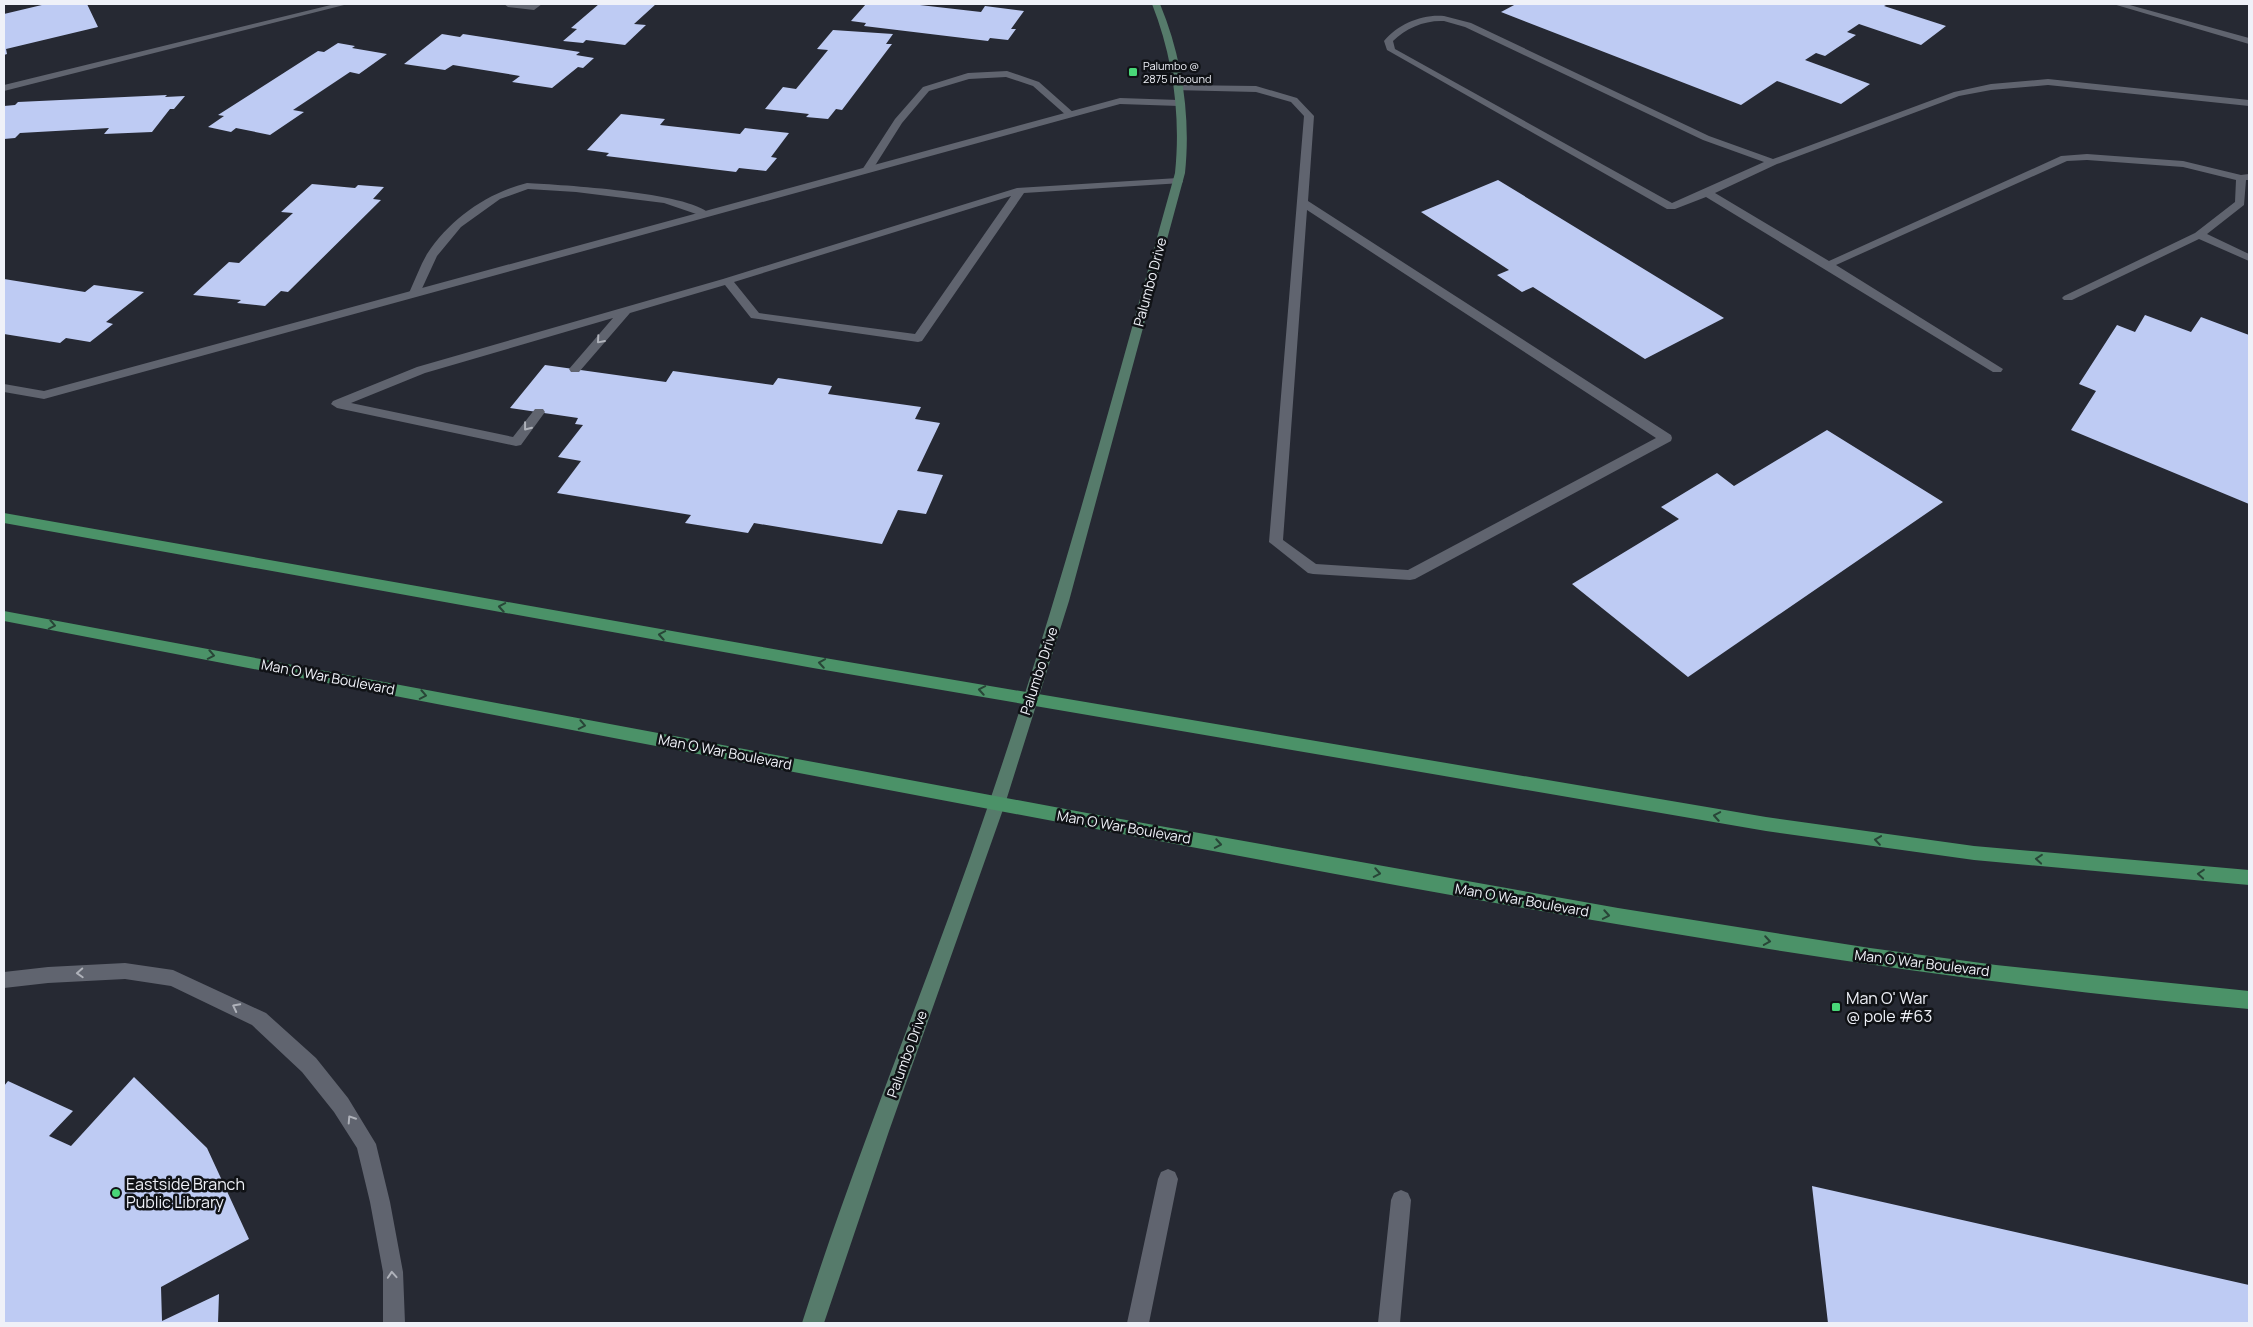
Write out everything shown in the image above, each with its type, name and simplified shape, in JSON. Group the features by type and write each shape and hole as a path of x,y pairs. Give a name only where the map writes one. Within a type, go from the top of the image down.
{"main road":[{"path":"4,518 793,658 1766,824 1974,854 2249,878"},
{"name":"Man O War Boulevard","path":"4,616 998,804 1625,919 1897,961 2249,1000"}],"street":[{"path":"4,88 344,4"},
{"path":"508,4 534,7 538,4"},
{"name":"Palumbo Drive","path":"813,1323 879,1131 998,804 1062,601 1178,181 1183,140 1177,88 1170,51 1156,4"},
{"path":"2117,4 2249,42"},
{"path":"1772,162 1706,138 1468,25 1443,17 1428,19 1395,33 1388,41 1391,50 1671,207 1772,162 1957,94 2023,83 2048,82 2249,103"},
{"path":"867,170 898,120 926,89 968,76 1006,74 1036,84 1070,114"},
{"path":"1177,88 1256,89 1294,100 1309,116 1302,202 1276,542 1313,569 1410,575 1666,438 1302,202"},
{"path":"4,388 44,395 1120,101 1178,103"},
{"path":"1828,266 2065,158 2087,157 2183,164 2245,177 2240,203 2199,235 2068,298"},
{"path":"539,412 516,442 337,404 421,370 728,280 1021,190 1178,181"},
{"path":"415,293 432,255 457,225 496,197 527,186 576,189 666,200 706,214"},
{"path":"728,280 755,316 918,338 1021,190"},
{"path":"1706,193 1998,369"},
{"path":"2199,235 2249,258"},
{"path":"575,369 626,310"},
{"path":"4,980 48,975 125,971 173,978 259,1019 309,1065 341,1105 366,1144 380,1202 393,1272 394,1323"},
{"path":"1138,1323 1168,1179"},
{"path":"1389,1323 1401,1200"}],"building":[{"path":"46,4 87,4 98,27 6,49 7,54 4,55 4,14"},
{"path":"599,4 656,4 634,24 646,25 625,45 586,40 583,43 563,41 577,29 571,28"},
{"path":"866,4 911,4 981,12 985,6 1024,11 1011,29 1016,29 1008,40 990,38 988,41 864,26 866,23 851,21"},
{"path":"1516,4 1888,4 1884,6 1946,26 1921,45 1859,24 1847,32 1856,35 1825,56 1816,53 1805,60 1870,84 1841,104 1777,81 1741,105 1501,12"},
{"path":"833,30 893,34 886,44 892,44 842,110 836,109 828,119 806,117 809,114 765,109 783,87 796,89 828,50 817,49"},
{"path":"442,34 460,37 463,34 580,52 576,55 594,58 583,68 578,67 552,88 512,82 520,76 453,65 445,70 404,64"},
{"path":"338,43 355,46 352,48 387,54 359,74 350,72 293,110 304,112 270,135 236,128 231,132 208,127 224,116 218,115 318,51 324,52"},
{"path":"167,95 165,97 185,96 174,109 170,109 152,132 104,134 109,128 20,133 15,138 4,139 4,106 15,105 18,102"},
{"path":"621,114 665,119 660,125 740,134 745,128 789,133 771,157 777,158 766,171 739,168 736,172 606,156 609,153 587,150"},
{"path":"1498,180 1724,318 1645,359 1533,287 1522,292 1497,275 1509,270 1421,212"},
{"path":"312,184 355,188 358,185 384,187 373,199 381,200 288,292 281,291 265,306 237,303 241,300 193,295 229,262 239,263 293,213 281,212"},
{"path":"4,279 85,292 94,285 144,292 106,322 113,324 90,342 66,338 60,343 4,334"},
{"path":"2145,315 2191,332 2201,317 2249,335 2249,504 2071,430 2096,391 2079,384 2117,325 2135,332"},
{"path":"545,365 666,382 673,371 773,385 778,378 832,386 828,394 921,407 915,419 940,423 917,471 943,475 926,514 898,510 882,544 754,523 748,533 685,523 691,515 557,493 581,461 558,457 583,425 575,424 578,418 510,408"},
{"path":"1827,430 1943,502 1688,677 1572,584 1679,519 1661,507 1717,473 1734,486"},
{"name":"Eastside Branch Public Library","path":"134,1077 207,1148 249,1239 161,1287 162,1321 219,1294 218,1323 4,1323 4,1086 8,1081 73,1111 49,1136 71,1146"},
{"path":"1812,1186 2249,1285 2249,1323 1828,1323"}],"place":[{"name":"Palumbo @ 2875 Inbound","path":"1133,72"},
{"name":"Man O' War @ pole #63","path":"1836,1007"},
{"name":"Eastside Branch Public Library","path":"116,1193"}]}
